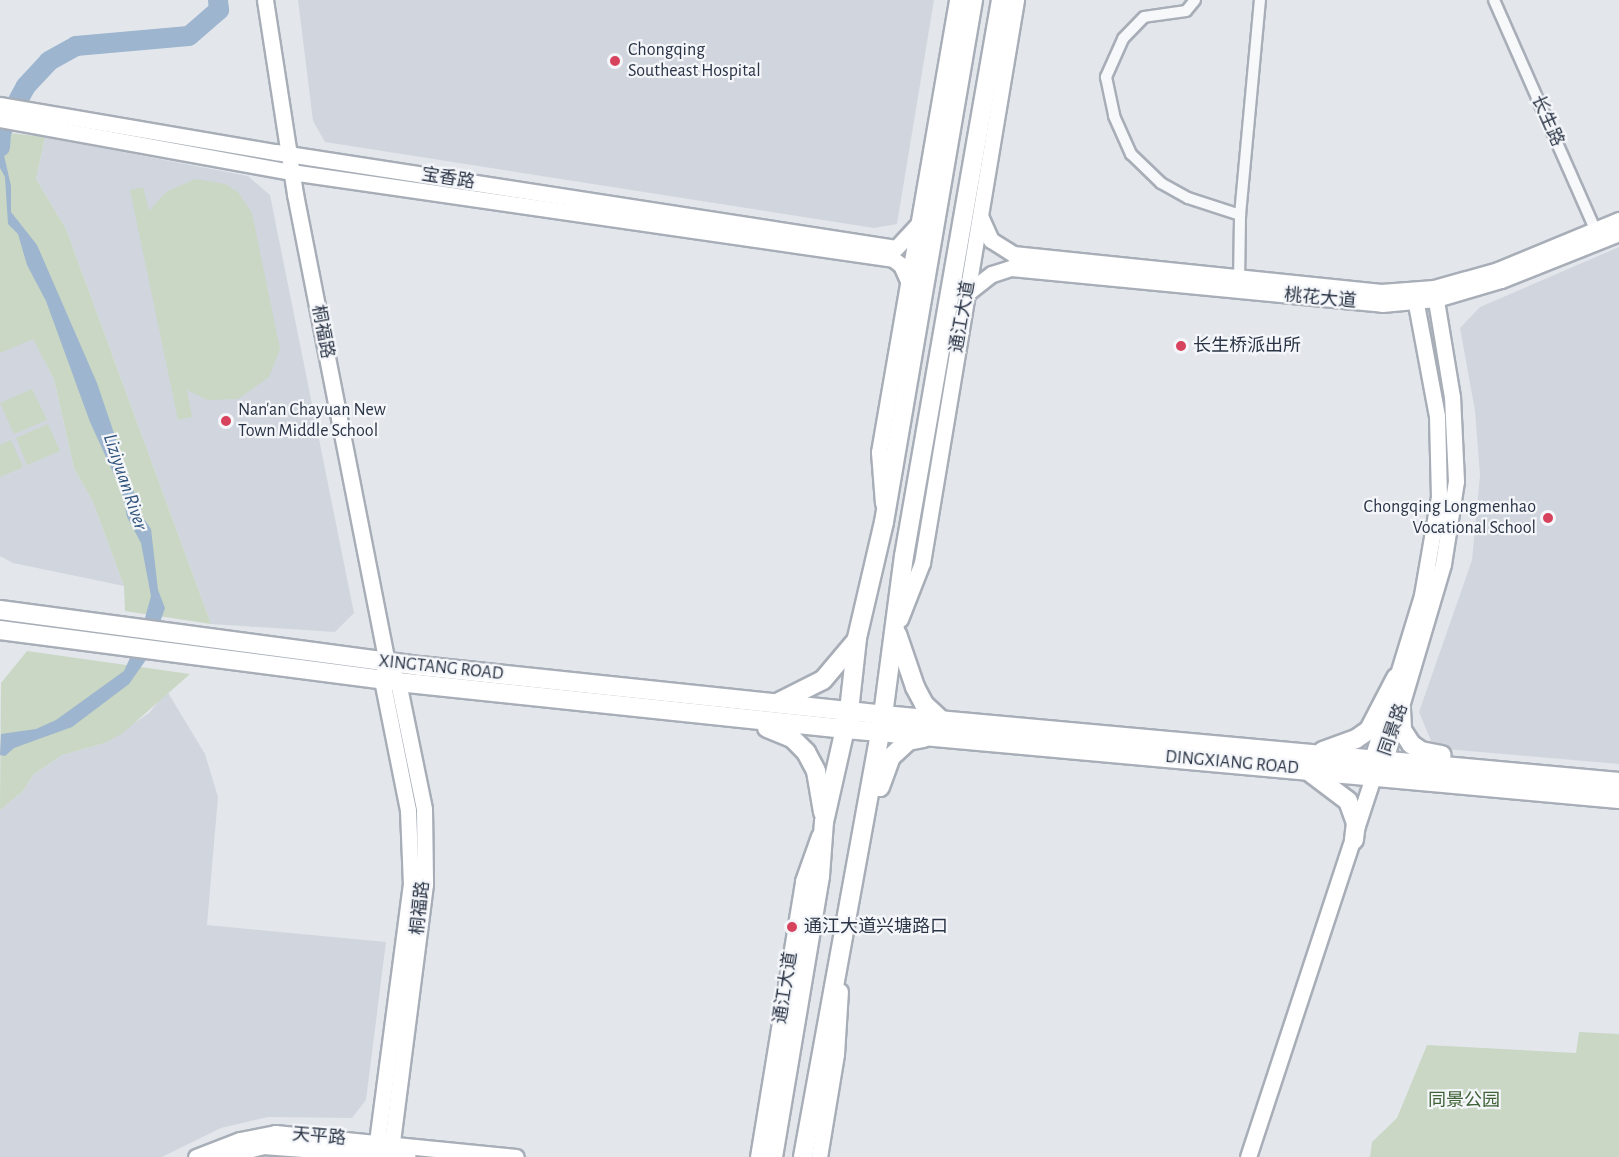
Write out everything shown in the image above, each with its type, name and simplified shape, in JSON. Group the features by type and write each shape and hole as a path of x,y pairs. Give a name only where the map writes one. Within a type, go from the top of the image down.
{"main road":[{"name":"通江大道","path":"773,1157 820,876 824,822 846,729 857,638 884,522 973,0"},
{"name":"通江大道","path":"803,1157 881,723 904,556 1001,0"},
{"name":"XINGTANG ROAD","path":"0,610 114,626 193,647"},
{"name":"XINGTANG ROAD","path":"0,630 106,644 193,647 389,675 846,729"},
{"path":"856,861 891,757 908,741 937,728 915,687 895,630"},
{"path":"0,637 19,633"},
{"path":"777,703 823,680 857,638"},
{"name":"XINGTANG ROAD","path":"389,675 777,703 849,711 881,723"},
{"path":"1354,840 1356,822 1348,801 1309,762 1364,735 1396,678"},
{"path":"1401,709 1402,730 1416,749 1490,770"},
{"path":"740,718 800,744 816,771 824,822"},
{"name":"DINGXIANG ROAD","path":"846,729 881,723 1309,762 1490,770 1619,782"},
{"name":"DINGXIANG ROAD","path":"1377,765 1619,799"}],"street":[{"name":"桐福路","path":"265,0 291,172 389,675 408,810 411,885 383,1152"},
{"name":"通江大道","path":"884,522 879,452 957,0"},
{"name":"通江大道","path":"895,630 922,563 1016,0"},
{"path":"1196,0 1186,11 1144,17 1123,39 1106,77 1114,116 1131,154 1161,183 1188,198 1240,215"},
{"path":"1239,286 1240,215 1260,0"},
{"name":"长生路","path":"1494,0 1598,236"},
{"name":"宝香路","path":"0,105 291,172 895,254"},
{"name":"宝香路","path":"0,119 73,123 288,154 895,254"},
{"path":"966,294 1012,261 991,240 981,218"},
{"name":"桃花大道","path":"1598,236 1619,220"},
{"path":"909,283 895,254 920,222"},
{"name":"桃花大道","path":"1012,261 1239,286 1414,295 1435,293 1598,236 1619,233"},
{"name":"同景路","path":"1248,1157 1377,765 1401,709 1436,598 1456,481 1452,397 1435,293"},
{"path":"1377,765 1396,678 1430,562 1439,497 1437,416 1414,295"},
{"name":"通江大道","path":"758,1157 803,881 824,822"},
{"name":"通江大道","path":"819,1157 836,1054 843,932"},
{"name":"天平路","path":"196,1157 240,1140 275,1133 408,1157"},
{"name":"天平路","path":"220,1157 263,1146 516,1157"}],"shaded area":[{"name":"Chongqing Southeast Hospital","path":"298,0 934,0 897,224 874,228 325,142 313,121"},
{"name":"Nan'an Chayuan New Town Middle School","path":"45,137 248,176 270,195 354,613 335,632 211,624 66,229 36,179"},
{"name":"Chongqing Longmenhao Vocational School","path":"1619,247 1619,764 1434,748 1419,712 1472,560 1480,475 1475,411 1460,328 1480,307"},
{"path":"33,338 54,379 74,468 93,502 124,586 13,563 0,556 0,353"},
{"path":"167,691 205,754 218,797 207,925 386,942 366,1100 352,1118 268,1117 221,1128 162,1157 0,1157 0,810 23,791 33,775 62,755 105,743 149,713"}],"green space":[{"path":"0,132 45,137 36,179 66,229 211,624 125,611 124,586 93,502 74,468 54,379 33,339 0,353"},
{"path":"195,179 225,184 238,192 252,213 280,349 269,377 238,399 208,400 187,390 192,417 178,420 130,190 143,187 149,211 166,192"},
{"path":"32,389 47,420 14,434 0,403"},
{"path":"48,424 60,451 27,465 16,438"},
{"path":"11,440 23,467 0,477 0,445"},
{"path":"27,651 190,674 123,733 105,743 62,755 33,775 23,791 0,810 1,683"},
{"name":"同景公园","path":"1579,1032 1619,1034 1619,1157 1370,1157 1372,1142 1397,1118 1427,1045 1576,1053"}],"water":[{"path":"0,132 9,133 3,151 11,186 11,212 37,245 97,383 142,516 151,529 158,590 165,608 148,657 129,684 72,727 14,748 5,756 0,755 1,734 36,729 56,720 124,671 140,636 151,596 141,543 127,517 122,492 90,422 46,301 27,265 18,234 8,224 5,177 0,168"}],"waterway":[{"name":"Liziyuan River","path":"0,147 1,132 26,86 49,61 76,46 189,36 219,10 218,0"}],"place":[{"name":"Chongqing Southeast Hospital","path":"615,61"},
{"name":"长生桥派出所","path":"1181,346"},
{"name":"Nan'an Chayuan New Town Middle School","path":"226,421"},
{"name":"Chongqing Longmenhao Vocational School","path":"1548,518"},
{"name":"通江大道兴塘路口","path":"792,927"}]}
